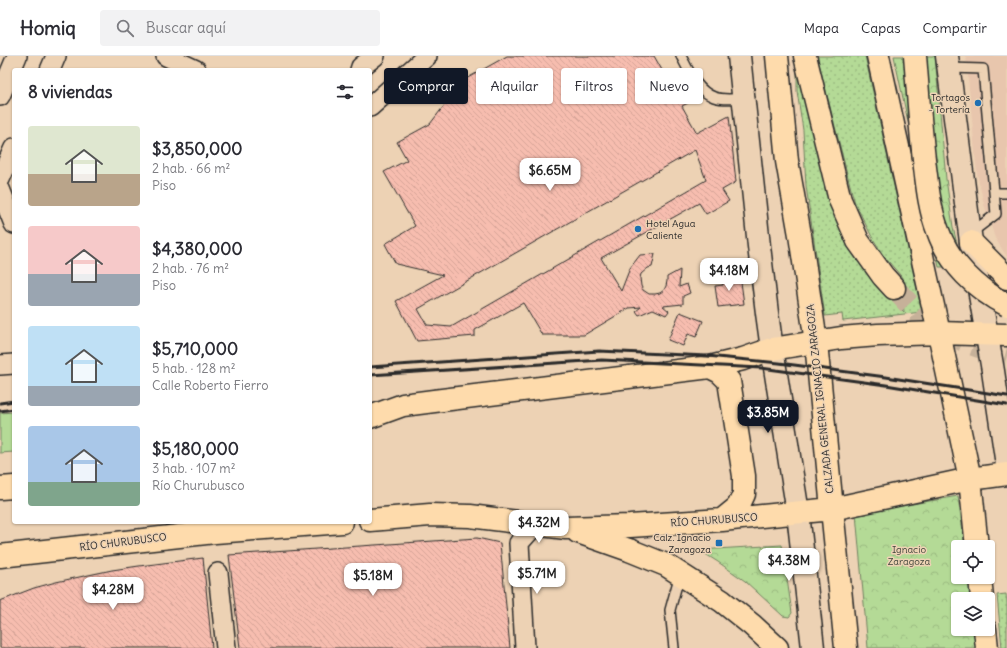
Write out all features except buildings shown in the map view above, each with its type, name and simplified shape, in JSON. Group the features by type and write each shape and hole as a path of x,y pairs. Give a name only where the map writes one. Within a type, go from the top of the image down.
{"main road":[{"path":"739,56 759,246 772,349 798,513 813,648"},
{"path":"769,56 787,161"},
{"name":"CALZADA GENERAL IGNACIO ZARAGOZA","path":"777,56 787,161 816,342 846,648"},
{"path":"805,56 840,200 858,241 883,276 894,288"},
{"path":"878,56 970,479 976,540"},
{"path":"915,56 928,191 937,231 943,245 963,272 986,292 1007,305"},
{"path":"948,62 971,238 997,335 1007,465"},
{"path":"971,238 1007,278"},
{"path":"372,416 403,405 710,367 743,359 772,349 841,338 939,333 997,335 1007,324"},
{"path":"710,367 720,372 729,381 744,476 744,494 738,507 722,520"},
{"name":"RÍO CHURUBUSCO","path":"372,520 430,515 470,516 566,528 630,526 722,520 832,509 970,479 1007,474"},
{"path":"0,488 12,486"},
{"name":"RÍO CHURUBUSCO","path":"9,555 215,532 317,524"},
{"path":"566,528 629,550 666,565 722,601 752,625 777,648"},
{"path":"986,636 987,648"}],"street":[{"path":"0,96 17,56"},
{"path":"51,68 56,56"},
{"path":"166,56 192,68"},
{"path":"372,105 427,56"},
{"path":"0,179 12,152"},
{"path":"0,189 12,219"},
{"path":"0,365 12,364"},
{"path":"525,648 519,543 536,524"},
{"path":"0,566 9,555"},
{"path":"218,573 226,648"}],"lane":[{"path":"681,56 697,85 705,92 714,97 725,99 743,98"},
{"path":"948,62 983,69 996,214 971,238"},
{"path":"994,193 1007,193"},
{"path":"674,648 670,610 680,574"}],"shaded area":[{"path":"966,56 1007,56 1007,257 995,238 984,204 977,173"}],"green space":[{"path":"817,56 865,56 922,312 843,321 842,314 825,316 806,186 803,130 797,91 797,65 888,296 904,312 901,276 883,255 855,203"},
{"path":"894,56 935,56 946,179 953,227 962,265 939,267"},
{"path":"12,412 12,452 0,453 0,413"},
{"name":"Ignacio Zaragoza","path":"958,496 964,540 951,540 951,584 970,584 970,592 951,592 951,636 976,636 978,648 868,648 856,514"},
{"path":"782,545 792,613 789,617 783,616 745,581 699,550"},
{"path":"1006,594 1007,648 1002,648 997,595"}],"tunnel":[{"path":"894,288 913,309 939,329 973,345 1007,356"}],"railway":[{"path":"372,367 599,351 707,356 779,363 886,377 1007,396"},
{"path":"372,375 602,360 761,368 886,385 1007,405"},
{"path":"0,403 12,401"},
{"path":"0,411 12,409"}],"place":[{"name":"Tortagos - Tortería","path":"978,103"},
{"name":"Hotel Agua Caliente","path":"638,229"},
{"name":"Calz. Ignacio Zaragoza","path":"719,543"}]}
